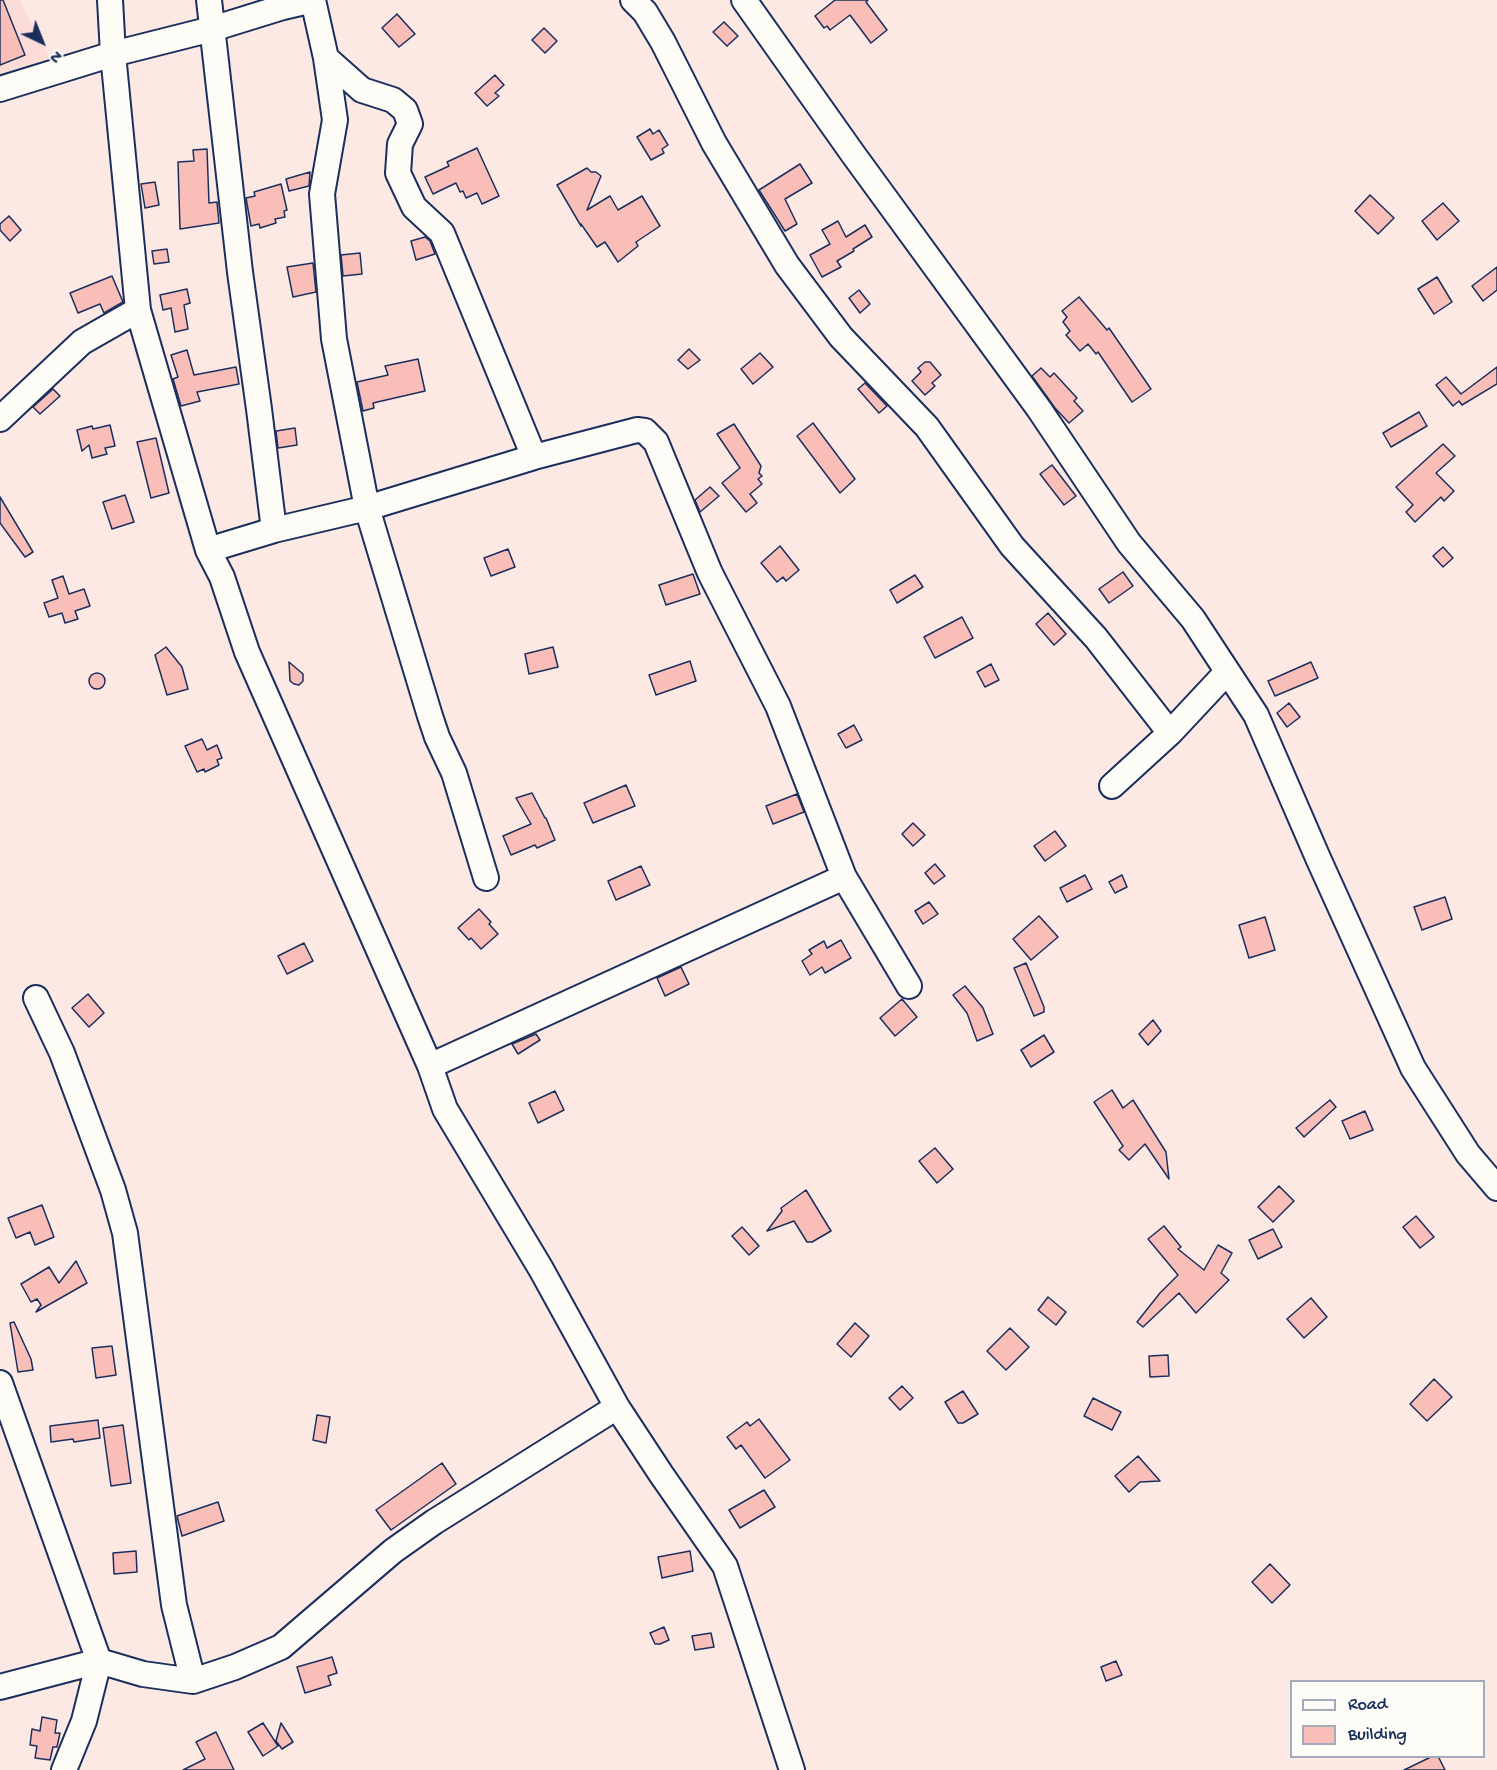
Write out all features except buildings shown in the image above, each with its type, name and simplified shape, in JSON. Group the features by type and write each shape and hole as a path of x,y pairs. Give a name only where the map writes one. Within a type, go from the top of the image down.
{"street":[{"path":"110,0 113,54 138,310 208,550 222,577 247,652 430,1066 445,1108 540,1269 617,1407 725,1566 792,1770"},
{"path":"209,0 240,272 260,409 274,530"},
{"path":"0,89 113,54 313,0 326,58 335,120 322,194 334,339 367,508 430,716 454,773 486,878"},
{"path":"633,0 645,12 663,42 714,143 787,265 841,337 927,427 1012,546 1096,639 1170,733"},
{"path":"744,0 1039,409 1129,543 1193,619 1256,715 1413,1068 1468,1154 1497,1188"},
{"path":"326,58 362,90 393,100 405,110 410,124 400,144 398,173 414,207 442,233 534,457"},
{"path":"0,420 82,342 138,310"},
{"path":"208,550 274,530 367,508 534,457 637,430 645,431 656,442 710,573 778,706 844,877 909,986"},
{"path":"1112,786 1170,733 1227,672"},
{"path":"430,1066 844,877"},
{"path":"36,998 62,1053 113,1190 125,1233 174,1605 193,1681"},
{"path":"0,1383 99,1661 84,1721 64,1770"},
{"path":"0,1687 99,1661 143,1674 193,1681 235,1667 281,1647 393,1551 434,1522 617,1407"}],"shaded area":[{"path":"0,0 19,0 50,58 0,74"}]}
